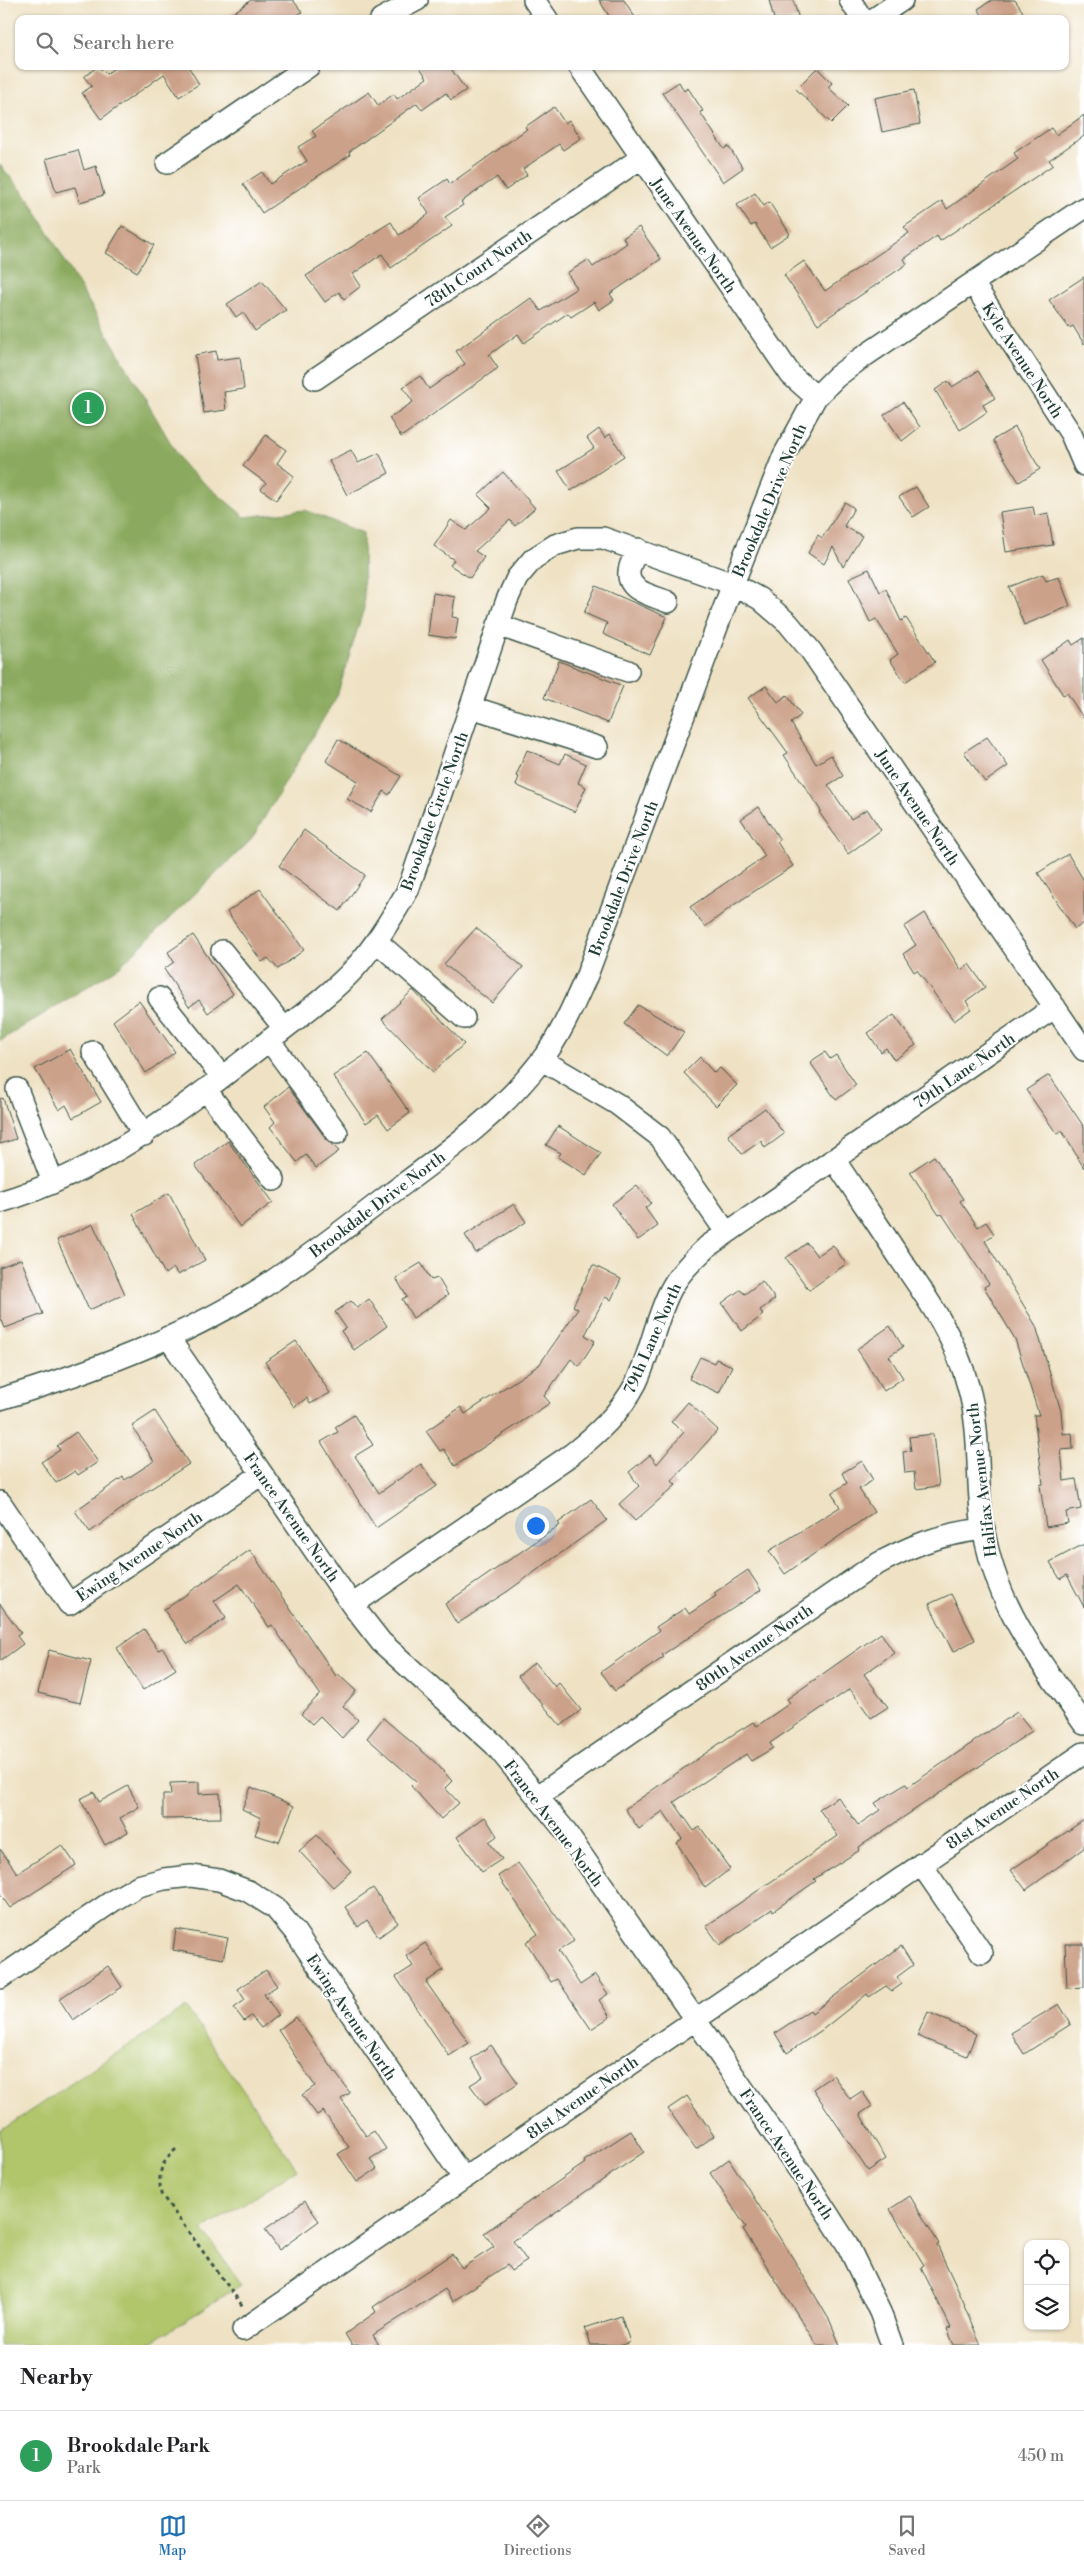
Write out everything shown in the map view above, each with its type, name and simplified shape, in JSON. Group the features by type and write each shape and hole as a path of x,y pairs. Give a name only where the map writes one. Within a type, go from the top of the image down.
{"street":[{"path":"388,15 417,0"},
{"path":"534,0 544,15"},
{"path":"850,0 859,15"},
{"path":"880,15 902,0"},
{"path":"167,163 303,70"},
{"name":"June Avenue North","path":"582,70 791,376 816,397"},
{"name":"78th Court North","path":"315,378 641,158"},
{"name":"Brookdale Drive North","path":"0,1399 98,1367 168,1337 259,1289 309,1256 478,1128 513,1095 542,1060 568,1018 587,975 733,584 784,455 816,397 836,377 860,359 1084,208"},
{"name":"Kyle Avenue North","path":"973,283 1071,434 1084,465"},
{"name":"Brookdale Circle North","path":"0,1202 53,1182 93,1164 144,1135 322,999 355,968 376,942 408,890 498,624 517,578 533,559 555,545 578,538 603,538 733,584"},
{"path":"638,549 629,572 630,580 636,589 668,602"},
{"name":"June Avenue North","path":"733,584 760,599 788,623 811,651 1084,1050"},
{"path":"498,624 628,671"},
{"path":"471,707 596,747"},
{"path":"376,942 464,1018"},
{"path":"222,951 277,1034 337,1133"},
{"path":"159,998 274,1180"},
{"name":"79th Lane North","path":"352,1605 572,1454 596,1434 619,1410 636,1384 669,1292 685,1268 726,1232 1055,1007"},
{"path":"93,1052 144,1135"},
{"path":"542,1060 618,1104 660,1137 726,1232"},
{"path":"17,1089 53,1182"},
{"name":"Halifax Avenue North","path":"834,1159 930,1302 953,1342 968,1385 978,1431 984,1529 991,1565 1000,1594 1029,1645 1084,1724"},
{"name":"France Avenue North","path":"168,1337 352,1605 381,1642 495,1746 538,1796 695,2019 847,2244 880,2312 892,2345"},
{"name":"Ewing Avenue North","path":"0,1502 70,1604 262,1474"},
{"name":"80th Avenue North","path":"538,1796 870,1568 926,1540 955,1532 984,1529"},
{"name":"81st Avenue North","path":"249,2326 1084,1753"},
{"path":"921,1864 982,1952"},
{"name":"Ewing Avenue North","path":"0,1978 114,1900 138,1886 191,1876 219,1880 248,1891 275,1908 295,1932 464,2179"}],"path":[{"path":"176,2149 165,2160 158,2177 161,2194 249,2326"}],"green space":[{"path":"0,165 29,199 184,466 245,517 305,510 363,533 364,608 337,696 251,840 119,967 0,1041"},
{"path":"186,2007 297,2169 203,2230 241,2285 147,2345 0,2345 0,2131"}],"building":[{"path":"251,0 293,0 302,12 298,15 230,15"},
{"path":"599,0 624,0 633,15 608,15"},
{"path":"769,0 793,0 798,15 773,15"},
{"path":"992,0 1015,0 1023,12 1019,15 982,15 978,9"},
{"path":"93,70 102,70 106,74 112,70 190,70 199,84 179,97 164,74 101,119 82,93 92,86 84,77"},
{"path":"422,70 452,70 466,90 451,100 446,93 422,110 417,103 349,152 350,155 262,213 243,184 262,172 270,184 307,161 298,147 316,136 312,131 369,92 378,105 394,94 397,99 427,78"},
{"path":"815,70 819,70 832,83 828,87 848,106 831,123 796,89"},
{"path":"679,82 684,91 688,88 703,111 700,112 724,149 728,146 743,168 723,182 662,93"},
{"path":"914,90 920,124 882,132 875,98"},
{"path":"554,107 565,123 569,120 581,138 563,150 559,144 523,169 527,175 506,190 497,177 461,202 463,205 445,217 452,226 391,268 382,254 353,274 361,286 344,299 339,292 325,302 306,276 391,222 399,235 429,214 419,198 447,179 450,184 527,129 525,127"},
{"path":"1084,115 1084,136 1049,160 1053,165 940,241 937,236 904,259 907,264 818,324 784,275 804,261 825,291 909,233 904,227 942,201 947,209 1018,159 1014,153 1051,128 1056,135"},
{"path":"78,150 84,170 96,166 104,195 80,202 75,187 56,192 46,159"},
{"path":"755,193 764,206 769,202 790,234 770,247 755,224 751,226 737,205"},
{"path":"122,226 154,245 137,272 106,253"},
{"path":"639,227 661,259 610,294 614,300 599,310 594,302 571,317 568,313 524,343 518,334 489,355 498,368 401,437 389,418 413,402 403,387 420,376 429,389 465,364 456,351 531,298 541,311 577,288 567,273 588,260 593,267 627,243 623,238"},
{"path":"1084,277 1084,344 1073,326 1069,328 1049,300"},
{"path":"262,281 286,310 255,331 243,312 236,317 227,304"},
{"path":"216,351 217,360 240,357 244,389 224,392 226,410 204,413 195,355"},
{"path":"978,371 995,398 983,405 987,412 960,430 935,390 948,381 952,387"},
{"path":"903,402 920,427 902,441 884,415"},
{"path":"1015,427 1040,469 1019,482 993,440"},
{"path":"599,429 605,438 610,434 624,456 571,491 558,471 594,448 587,438"},
{"path":"266,435 286,450 277,463 294,476 276,500 261,489 266,483 243,466"},
{"path":"351,450 358,463 379,453 389,473 347,495 329,461"},
{"path":"503,472 535,508 515,526 510,520 475,551 484,557 470,578 450,565 454,560 434,546 451,520 466,530 491,508 478,495"},
{"path":"916,487 929,507 913,517 899,497"},
{"path":"845,502 854,508 844,526 862,536 843,567 833,547 824,564 808,553 818,535 822,538"},
{"path":"1033,507 1035,516 1048,513 1053,545 1006,552 1000,512"},
{"path":"869,569 880,592 886,589 901,621 906,618 935,662 905,682 890,660 898,654 876,619 870,622 849,578"},
{"path":"1043,574 1046,581 1059,577 1070,606 1024,625 1009,587"},
{"path":"596,586 667,617 650,655 603,634 607,623 584,613"},
{"path":"433,593 455,597 452,617 458,618 455,639 428,635"},
{"path":"1084,638 1084,719 1067,693 1063,695 1041,660 1070,640 1073,645"},
{"path":"559,661 623,686 608,723 544,698"},
{"path":"766,686 778,702 787,695 801,715 791,723 816,764 831,755 843,776 828,785 851,819 867,809 881,830 848,854 819,812 821,811 784,755 788,753 748,698"},
{"path":"987,737 1008,766 985,782 964,752"},
{"path":"338,739 401,776 389,795 384,791 371,812 347,799 358,781 326,761"},
{"path":"527,750 560,764 565,754 586,764 578,783 586,787 575,812 516,785 519,777 516,776"},
{"path":"759,807 780,840 777,842 793,866 735,904 705,927 690,907 765,856 741,819"},
{"path":"304,830 365,875 340,911 279,866"},
{"path":"1068,854 1084,881 1084,923 1075,929 1038,873"},
{"path":"260,889 304,950 278,969 268,958 262,962 227,912"},
{"path":"925,913 961,970 969,964 985,987 966,1001 971,1009 954,1021 917,970 914,972 903,954 916,945 904,927"},
{"path":"476,928 523,967 492,1003 444,964"},
{"path":"193,935 233,994 208,1013 199,1000 189,1007 164,969 174,962 168,952"},
{"path":"413,990 464,1044 433,1072 382,1019"},
{"path":"139,1001 175,1052 146,1073 113,1021"},
{"path":"638,1005 684,1032 667,1056 624,1024"},
{"path":"894,1015 916,1045 894,1060 886,1048 881,1052 868,1033"},
{"path":"70,1049 101,1102 73,1118 66,1105 59,1110 35,1069"},
{"path":"825,1052 830,1059 836,1055 856,1085 836,1100 810,1062"},
{"path":"368,1053 410,1113 388,1129 378,1115 366,1123 333,1076"},
{"path":"700,1057 714,1073 720,1068 737,1085 716,1106 684,1073"},
{"path":"1049,1075 1084,1127 1084,1168 1062,1131 1057,1134 1026,1090"},
{"path":"288,1087 327,1140 339,1151 316,1168 306,1155 297,1162 270,1127 275,1122 264,1107"},
{"path":"3,1098 16,1139 0,1144 0,1099"},
{"path":"765,1108 784,1134 765,1148 761,1141 742,1154 728,1135"},
{"path":"558,1126 601,1153 586,1175 558,1157 561,1153 546,1145"},
{"path":"228,1141 273,1202 240,1227 195,1165"},
{"path":"934,1156 963,1199 960,1201 978,1227 986,1222 994,1234 985,1241 1036,1326 1061,1411 1063,1434 1072,1433 1073,1449 1061,1450 1064,1481 1076,1479 1081,1509 1066,1512 1068,1523 1046,1527 1040,1485 1043,1484 1034,1415 1039,1415 1015,1339 984,1287 989,1284 942,1214 939,1215 910,1172"},
{"path":"637,1185 651,1203 645,1208 658,1226 638,1240 612,1204"},
{"path":"169,1193 205,1260 178,1275 173,1268 165,1274 133,1214"},
{"path":"514,1204 526,1222 476,1253 465,1235"},
{"path":"93,1224 125,1294 89,1310 57,1240"},
{"path":"807,1243 817,1256 833,1245 846,1264 809,1290 786,1258"},
{"path":"21,1259 43,1314 5,1328 0,1316 0,1267"},
{"path":"421,1263 431,1280 438,1278 448,1295 413,1318 402,1299 407,1297 396,1278"},
{"path":"593,1265 621,1279 611,1300 605,1297 585,1335 595,1341 579,1366 571,1359 544,1396 550,1403 455,1466 444,1449 440,1451 426,1431 461,1407 465,1414 539,1365 578,1309 573,1306"},
{"path":"762,1281 775,1299 760,1310 763,1315 742,1331 722,1303 740,1290 745,1294"},
{"path":"369,1299 387,1326 354,1350 341,1331 346,1328 335,1312 351,1301 357,1308"},
{"path":"890,1326 903,1347 889,1356 903,1378 884,1391 857,1349"},
{"path":"296,1341 330,1393 310,1404 307,1398 294,1407 265,1362"},
{"path":"700,1357 714,1363 716,1359 732,1366 719,1393 689,1379"},
{"path":"688,1402 718,1430 672,1481 676,1485 635,1521 619,1504 639,1486 629,1472 650,1455 657,1464 684,1432 671,1422"},
{"path":"155,1411 189,1464 138,1497 90,1532 75,1511 123,1477 125,1480 154,1461 132,1426"},
{"path":"354,1415 373,1445 355,1456 379,1493 421,1464 437,1486 376,1528 321,1442 338,1432 335,1427"},
{"path":"76,1432 98,1462 78,1475 75,1471 56,1483 41,1462 60,1450 57,1446"},
{"path":"933,1434 939,1486 916,1489 914,1472 905,1473 903,1452 911,1451 909,1437"},
{"path":"862,1461 873,1480 859,1489 874,1512 785,1574 769,1551 840,1507 832,1493 847,1483 842,1473"},
{"path":"591,1499 607,1520 508,1591 457,1624 445,1604 560,1525 558,1523"},
{"path":"1084,1544 1084,1607 1067,1575 1060,1579 1050,1562"},
{"path":"250,1550 336,1676 338,1674 356,1691 343,1706 358,1720 342,1738 320,1716 312,1724 301,1714 320,1694 272,1625 269,1627 239,1584 214,1601 226,1618 188,1644 164,1610"},
{"path":"748,1570 761,1590 662,1655 664,1657 615,1691 601,1672 659,1631 656,1627 685,1608 689,1614 716,1596 714,1593"},
{"path":"951,1594 975,1640 953,1652 929,1604"},
{"path":"0,1604 21,1633 17,1636 23,1644 0,1661"},
{"path":"144,1629 158,1650 163,1648 176,1669 143,1690 117,1648"},
{"path":"881,1633 894,1653 864,1674 888,1707 871,1718 850,1689 770,1743 773,1748 751,1761 746,1754 674,1802 694,1831 700,1827 730,1869 705,1888 677,1843 682,1839 663,1811 639,1829 625,1809 729,1737 753,1722 757,1726 790,1703 787,1699"},
{"path":"49,1650 91,1661 80,1703 38,1693"},
{"path":"535,1662 555,1687 559,1683 581,1710 561,1726 518,1676"},
{"path":"1017,1712 1032,1731 859,1847 860,1850 814,1879 816,1881 773,1911 772,1909 720,1945 706,1926 838,1836 819,1809 838,1797 858,1825 880,1810 875,1803 906,1784 908,1787"},
{"path":"383,1718 436,1763 452,1781 445,1788 459,1803 441,1819 411,1786 416,1781 367,1738"},
{"path":"199,1782 199,1794 220,1793 221,1818 163,1819 163,1795 171,1795 170,1783"},
{"path":"128,1786 139,1807 120,1818 128,1832 105,1845 80,1799 94,1792 99,1802"},
{"path":"251,1787 294,1806 279,1842 255,1835 261,1818 242,1809"},
{"path":"485,1817 497,1836 489,1842 502,1859 482,1872 457,1837"},
{"path":"1084,1820 1084,1848 1026,1890 1011,1870"},
{"path":"317,1835 351,1871 333,1887 299,1851"},
{"path":"62,1845 76,1865 10,1908 0,1894 0,1849 17,1873"},
{"path":"518,1863 574,1941 558,1951 580,1985 595,1975 608,1994 599,2000 610,2017 591,2029 557,1979 551,1982 526,1942 538,1934 498,1876"},
{"path":"373,1888 398,1923 379,1937 367,1920 358,1927 345,1907"},
{"path":"176,1929 228,1938 223,1959 173,1950"},
{"path":"425,1943 443,1970 426,1982 469,2043 449,2056 396,1977 413,1966 406,1956"},
{"path":"1065,1944 1084,1944 1084,1987 1067,1988"},
{"path":"901,1946 913,1965 897,1977 902,1984 892,1991 886,1986 869,1997 867,1994 822,2030 787,2053 775,2033 810,2010 812,2013"},
{"path":"108,1966 122,1987 73,2020 59,1999"},
{"path":"266,1970 277,1986 264,1994 278,2015 261,2028 251,2016 244,2021 234,2008 245,2000 238,1989"},
{"path":"1059,2004 1071,2024 1024,2054 1011,2033"},
{"path":"928,2012 976,2034 967,2056 917,2036"},
{"path":"296,2017 350,2093 341,2099 366,2136 374,2131 386,2149 370,2159 377,2169 357,2182 338,2154 349,2147 323,2111 317,2115 302,2095 315,2086 278,2030"},
{"path":"491,2045 518,2083 485,2105 470,2085 483,2077 471,2059"},
{"path":"833,2075 850,2099 862,2091 872,2106 860,2114 886,2159 868,2171 813,2089"},
{"path":"687,2096 714,2136 696,2149 668,2109"},
{"path":"631,2131 644,2152 513,2241 527,2261 511,2271 507,2265 453,2301 445,2289 373,2335 379,2345 352,2345 345,2334 376,2312 373,2307 452,2254 462,2268 494,2247 484,2233 585,2163 584,2161"},
{"path":"729,2159 794,2260 830,2321 840,2345 817,2345 743,2229 746,2227 710,2173"},
{"path":"910,2196 939,2244 937,2245 981,2345 954,2345 947,2329 951,2328 921,2267 924,2265 890,2209"},
{"path":"305,2201 319,2221 279,2250 265,2229"},
{"path":"621,2316 630,2342 622,2345 591,2345 585,2328"}],"place":[{"name":"Brookdale Park","path":"88,408"}]}
